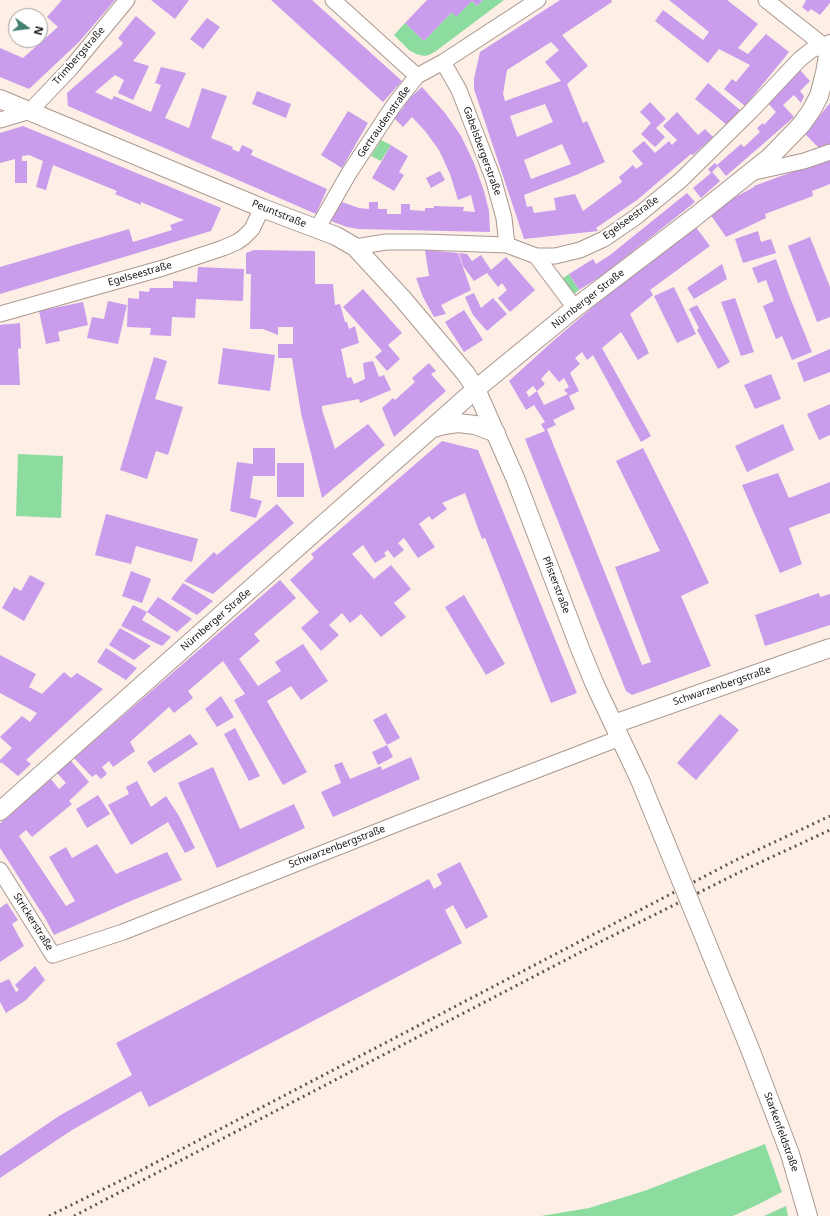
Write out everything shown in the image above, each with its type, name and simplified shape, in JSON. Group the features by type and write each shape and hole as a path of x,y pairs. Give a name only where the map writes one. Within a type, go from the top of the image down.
{"street":[{"name":"Trimbergstraße","path":"30,111 70,69 127,0"},
{"path":"333,0 417,76"},
{"name":"Gertraudenstraße","path":"317,229 349,173 394,105 417,76 443,62 538,0"},
{"path":"766,0 829,50"},
{"name":"Egelseestraße","path":"355,247 386,242 507,245 536,256 555,256 580,250 604,239 630,222 672,188 696,166 800,59 814,48 829,50"},
{"name":"Nürnberger Straße","path":"0,811 476,389 575,308 696,216 770,157 801,125 811,111 819,96 829,50"},
{"name":"Gabelsbergerstraße","path":"443,62 459,90 493,178 504,218 507,245"},
{"name":"Peuntstraße","path":"0,99 262,208 346,241 355,247 412,309 466,374 476,389"},
{"path":"0,120 30,111"},
{"name":"Nürnberger Straße","path":"747,174 804,161 830,152"},
{"name":"Egelseestraße","path":"0,314 157,270 223,248 237,242 252,229 262,208"},
{"path":"536,256 575,308"},
{"name":"Pfisterstraße","path":"476,389 516,480 581,652 640,780 750,1049"},
{"path":"433,428 444,425 475,425 496,433"},
{"name":"Schwarzenbergstraße","path":"53,955 123,932 404,821 617,731 830,648"},
{"name":"Strickerstraße","path":"0,870 53,955"},
{"name":"Starkenfeldstraße","path":"750,1049 790,1154 808,1216"}],"green space":[{"path":"483,0 504,0 429,55 424,56 416,54 409,50 394,35 405,23 424,41 452,12 456,16 472,1 477,6"},
{"path":"381,140 391,145 381,161 371,156"},
{"path":"569,274 579,290 574,294 564,282 563,278"},
{"path":"18,454 63,456 61,518 16,516"},
{"path":"765,1144 782,1192 733,1216 541,1216 589,1208 647,1190"},
{"path":"786,1206 788,1216 764,1216"}],"building":[{"path":"62,0 115,0 79,42 29,89 0,77 0,48 23,58 34,48 48,48 48,36 58,27 48,18 48,16"},
{"path":"151,0 189,0 175,19"},
{"path":"271,0 312,0 402,81 383,102"},
{"path":"427,0 483,0 477,6 472,1 456,17 452,12 424,41 405,23"},
{"path":"560,0 611,0 612,2 562,35 588,66 567,84 583,123 587,121 605,162 524,195 527,207 532,206 534,213 556,210 554,198 575,194 583,211 622,182 619,177 633,165 636,169 643,164 632,151 644,141 655,153 669,141 672,145 677,140 663,126 677,112 698,135 705,129 713,137 637,200 596,228 598,231 524,239 474,89 474,79 480,52","holes":["551,42 559,50 545,62 561,81 505,101 503,94 507,70","545,104 553,122 517,137 510,116","562,144 571,164 531,179 524,160"]},
{"path":"669,0 727,0 758,24 738,48 748,54 766,34 789,52 745,106 724,89 732,79 736,82 750,65 719,49 708,63 655,21 663,10 703,40 709,32"},
{"path":"805,0 830,0 830,3 820,15 811,9 808,12 802,7 806,1"},
{"path":"136,16 156,33 133,61 149,66 133,100 118,93 124,80 115,75 95,92 112,100 114,96 151,112 161,85 155,83 161,67 186,73 165,118 189,128 202,88 227,96 211,138 233,147 232,149 239,152 242,145 253,150 251,155 327,189 316,214 68,106 67,93 121,46 123,43 118,38"},
{"path":"207,18 220,27 203,49 190,39"},
{"path":"800,70 810,81 800,91 804,96 801,103 794,95 783,105 794,117 726,176 718,166 712,172 720,181 701,198 693,188 711,173 708,169 715,163 717,165 741,144 744,147 760,132 757,128 763,123 764,125 776,112 766,101"},
{"path":"708,83 740,110 727,125 695,99"},
{"path":"422,87 445,113 461,136 474,163 489,211 490,232 358,229 347,227 331,221 339,201 359,208 369,209 369,202 378,202 378,209 387,209 387,214 401,214 401,204 410,204 410,210 425,211 425,208 434,208 434,206 464,207 463,211 475,212 471,195 458,200 450,174 439,150 425,131 412,117 403,127 394,118 404,107 402,105"},
{"path":"257,91 291,104 286,118 252,104"},
{"path":"650,102 666,119 656,128 665,137 655,147 641,134 651,123 640,112"},
{"path":"830,103 830,147 822,151 805,134"},
{"path":"348,111 368,123 342,168 321,155"},
{"path":"23,126 221,208 211,231 0,294 0,267 129,229 133,242 172,230 170,225 184,220 141,202 141,205 115,194 117,191 53,165 46,190 36,187 43,161 29,155 22,156 22,161 27,161 27,183 15,183 15,159 0,163 0,133"},
{"path":"391,145 408,156 399,172 404,175 394,191 372,178"},
{"path":"830,158 830,184 812,191 813,196 765,214 766,218 726,237 710,214 754,186"},
{"path":"440,171 445,180 431,188 426,178"},
{"path":"687,193 695,202 603,275 579,290 569,274 593,259 596,264 610,255"},
{"path":"695,226 710,246 650,290 653,295 630,314 649,353 638,360 621,332 602,348 651,436 641,442 593,355 587,360 582,352 575,358 580,364 570,373 579,391 569,396 575,409 553,420 556,425 547,429 642,665 651,662 615,567 660,551 616,461 643,448 709,583 681,596 711,666 632,695 626,691 525,439 545,431 541,424 545,422 534,405 526,410 509,381 636,270","holes":["549,370 559,382 564,378 569,387 564,390 568,394 544,405 537,391 545,384 541,379","533,386 537,391 529,397 526,392"]},
{"path":"758,231 761,242 771,239 776,253 743,263 735,239"},
{"path":"810,237 830,287 830,317 817,322 788,246"},
{"path":"254,250 315,251 315,284 333,284 335,305 340,304 345,322 347,322 349,329 355,326 359,343 341,349 347,378 351,377 354,384 365,379 363,363 373,361 379,377 384,375 391,390 360,403 359,399 322,406 335,449 368,424 385,445 322,498 301,413 292,358 278,358 278,344 293,344 293,327 278,327 278,335 263,329 250,329 251,274 246,274 246,253"},
{"path":"425,250 458,253 471,290 441,305 446,314 434,317 423,297 416,278 429,276"},
{"path":"459,253 467,254 472,261 481,255 491,270 506,257 535,290 510,312 498,298 507,290 502,283 498,287 487,273 474,281 463,266"},
{"path":"776,259 812,352 792,360 782,336 776,339 763,306 774,301 766,280 758,283 752,268"},
{"path":"722,264 727,279 694,299 687,288"},
{"path":"198,267 244,269 243,301 196,299 195,318 172,317 171,336 150,335 151,328 127,327 128,298 139,299 139,291 149,292 150,288 173,288 173,281 197,282"},
{"path":"674,287 696,334 677,343 654,296"},
{"path":"363,289 402,333 388,345 400,359 387,371 375,357 382,351 343,307"},
{"path":"474,293 481,308 493,298 507,314 487,331 473,315 465,297"},
{"path":"735,298 754,352 741,356 721,302"},
{"path":"108,301 127,305 118,344 87,338 92,317 104,319"},
{"path":"83,302 88,325 58,332 60,341 46,344 39,311"},
{"path":"697,305 730,362 718,369 697,330 699,328 689,309"},
{"path":"464,310 483,340 464,352 445,322"},
{"path":"20,323 21,348 18,349 20,385 0,385 0,325"},
{"path":"223,348 275,355 270,391 218,384"},
{"path":"830,349 830,372 804,382 797,363"},
{"path":"154,357 167,361 155,399 183,407 168,455 156,451 147,479 120,470"},
{"path":"429,363 436,371 431,374 446,391 394,437 382,408 393,398 395,400 415,382 412,378"},
{"path":"771,374 781,399 755,409 744,385"},
{"path":"830,404 830,435 819,440 807,414"},
{"path":"783,424 794,450 747,472 735,446"},
{"path":"442,441 478,450 577,693 551,703 485,538 482,539 465,493 442,503 447,509 432,520 429,516 419,524 435,547 418,558 404,538 398,543 404,550 394,558 388,550 384,553 386,556 375,563 363,545 352,554 374,579 391,565 411,589 394,603 406,617 381,637 361,614 350,623 342,613 329,625 339,635 321,651 301,628 319,612 290,580 314,558 311,554"},
{"path":"253,448 275,448 275,476 253,476 250,498 262,501 256,518 230,511 237,462 253,464"},
{"path":"277,463 304,463 304,497 277,497"},
{"path":"778,473 789,498 830,482 830,513 789,528 802,564 780,573 742,485"},
{"path":"277,504 294,523 213,594 184,581 214,552 217,555"},
{"path":"106,514 198,539 192,562 136,546 131,564 95,555"},
{"path":"131,571 151,579 142,603 122,596"},
{"path":"30,575 45,583 24,621 2,608 14,587 21,591"},
{"path":"280,580 296,598 254,634 260,641 239,659 258,686 281,671 275,662 303,644 328,681 301,700 291,686 267,701 307,772 283,785 234,700 245,694 223,661 188,691 193,698 174,713 169,707 130,742 135,751 113,767 109,761 102,767 107,774 101,779 96,774 92,777 74,758"},
{"path":"183,583 213,601 197,615 171,599"},
{"path":"819,593 820,597 830,594 830,625 765,646 755,615"},
{"path":"464,595 505,664 486,675 445,607"},
{"path":"158,597 192,619 177,632 147,612"},
{"path":"133,605 147,612 142,620 171,637 162,646 121,626"},
{"path":"120,628 151,646 134,660 109,645"},
{"path":"106,648 137,668 126,680 97,662"},
{"path":"0,655 36,674 29,687 42,694 64,672 71,678 77,673 103,689 26,760 31,764 18,776 1,762 0,764 0,760 12,748 0,737 22,716 30,722 37,713 0,693"},
{"path":"221,696 234,717 217,727 205,709"},
{"path":"386,713 400,738 387,745 373,720"},
{"path":"720,714 739,730 696,780 677,763"},
{"path":"235,728 260,776 249,781 224,734"},
{"path":"190,734 198,744 154,773 147,762"},
{"path":"387,745 393,757 378,765 372,752"},
{"path":"411,757 420,779 333,817 321,792 341,783 334,765 342,762 350,779 381,766 382,770"},
{"path":"71,761 89,782 69,801 72,804 32,837 26,830 19,836 66,906 75,901 49,857 66,847 72,858 97,844 116,874 167,852 182,880 54,935 45,918 0,848 0,823 51,779 59,789 66,783 57,773"},
{"path":"213,767 240,829 294,804 305,828 217,868 178,783"},
{"path":"137,781 151,807 166,796 179,816 195,848 185,853 168,822 131,845 108,805 129,794 126,787"},
{"path":"98,795 110,814 87,828 76,809"},
{"path":"460,862 488,917 466,929 453,905 445,910 462,943 149,1107 141,1091 72,1130 0,1178 0,1156 59,1116 132,1075 116,1043 429,879 434,889 442,884 437,874"},
{"path":"7,903 18,920 12,924 24,946 0,962 0,908"},
{"path":"35,966 45,980 26,1000 6,1013 0,1002 0,983 9,979 16,992 19,990 15,985"}],"railway":[{"path":"49,1216 132,1175 734,861 830,816"},
{"path":"74,1216 602,941 746,869 830,830"}]}
